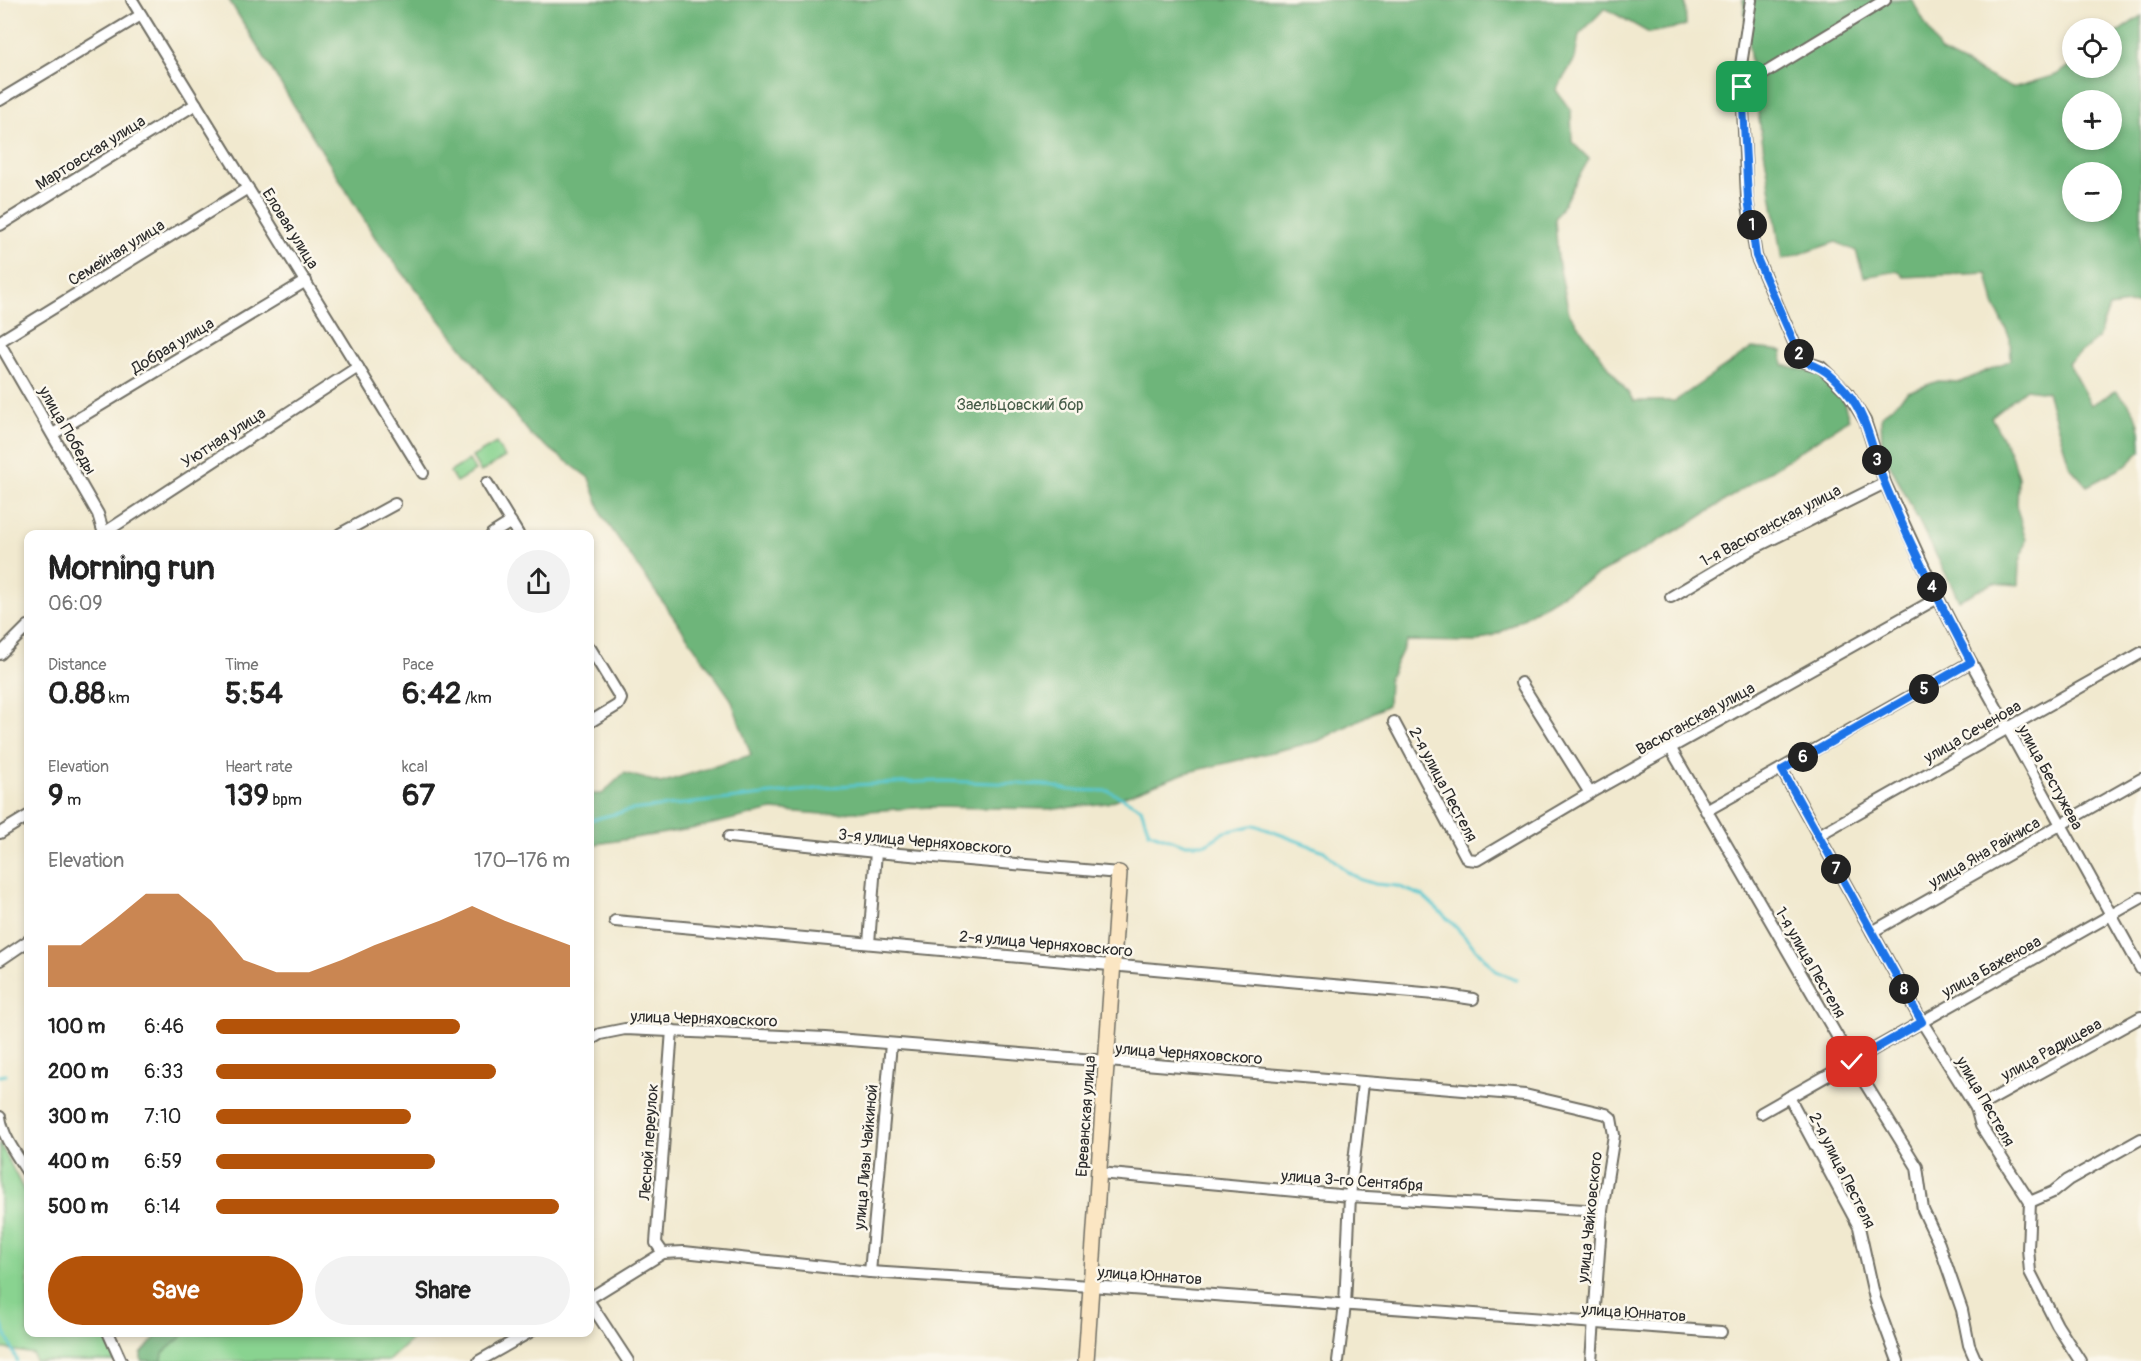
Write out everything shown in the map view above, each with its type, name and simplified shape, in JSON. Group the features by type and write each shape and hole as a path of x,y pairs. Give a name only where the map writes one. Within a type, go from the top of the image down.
{"street":[{"name":"Еловая улица","path":"132,0 423,472"},
{"name":"улица Бестужева","path":"1751,0 1741,65 1748,198 1756,256 1802,361 1821,367 1847,392 1866,421 1885,483 1938,598 2007,728 2141,969"},
{"path":"1742,87 1885,0"},
{"path":"0,100 141,15"},
{"name":"Мартовская улица","path":"0,225 196,104"},
{"name":"Семейная улица","path":"0,343 248,188"},
{"name":"Добрая улица","path":"53,434 306,281"},
{"name":"улица Победы","path":"0,343 98,514 103,530"},
{"name":"Уютная улица","path":"109,530 358,367"},
{"path":"487,483 516,530"},
{"name":"1-я Васюганская улица","path":"1671,597 1752,549 1885,483"},
{"path":"347,530 395,504"},
{"path":"498,530 511,522"},
{"name":"Васюганская улица","path":"1467,859 1477,860 1938,598"},
{"path":"0,654 24,630"},
{"name":"улица Сеченова","path":"1818,836 2141,653"},
{"path":"594,655 621,699 618,705 594,720"},
{"path":"1706,812 1971,662"},
{"path":"1521,682 1590,794"},
{"name":"2-я улица Пестеля","path":"1394,722 1467,859"},
{"name":"1-я улица Пестеля","path":"1671,749 1852,1062 1917,1167 1923,1210 1945,1261 1962,1310 1969,1345 1976,1361"},
{"name":"улица Пестеля","path":"1782,770 1922,1022 1976,1108 1981,1126 2030,1202"},
{"name":"улица Яна Райниса","path":"1872,932 2141,779"},
{"path":"0,833 24,818"},
{"name":"3-я улица Черняховского","path":"729,837 1119,873"},
{"path":"869,943 876,852"},
{"name":"Ереванская улица","path":"1086,1361 1119,873"},
{"name":"улица Баженова","path":"1761,1113 2141,898"},
{"name":"2-я улица Черняховского","path":"615,921 1434,993 1473,999"},
{"path":"0,960 24,944"},
{"name":"улица Радищева","path":"1976,1108 2141,1017"},
{"name":"улица Черняховского","path":"594,1038 600,1034 625,1029 825,1038 1106,1063 1525,1095 1606,1114"},
{"name":"Лесной переулок","path":"663,1253 656,1244 672,1030"},
{"name":"улица Лизы Чайкиной","path":"870,1272 891,1044"},
{"path":"1338,1361 1345,1305 1350,1196 1363,1083"},
{"name":"2-я улица Пестеля","path":"1789,1097 1859,1227 1875,1299 1898,1361"},
{"name":"улица Чайковского","path":"1591,1361 1602,1211 1614,1135 1611,1118 1606,1114"},
{"path":"0,1118 12,1148 24,1167"},
{"path":"2080,1361 2057,1325 2030,1272 2028,1249 2030,1202 2053,1192 2068,1180 2141,1139"},
{"name":"улица 3-го Сентября","path":"1099,1173 1350,1196 1602,1211"},
{"name":"улица Юннатов","path":"663,1253 684,1252 870,1272 1720,1332"},
{"path":"594,1297 663,1253"},
{"path":"594,1307 627,1361"},
{"path":"110,1337 121,1361"},
{"path":"479,1361 521,1337"}],"green space":[{"name":"Заельцовский бор","path":"229,0 1685,0 1686,26 1649,33 1605,8 1579,35 1575,59 1556,90 1571,111 1572,142 1589,159 1555,219 1558,260 1569,313 1634,401 1675,401 1752,348 1782,351 1783,365 1816,373 1842,396 1849,419 1694,521 1552,600 1501,632 1476,642 1407,641 1389,678 1388,705 1318,741 1185,773 1107,803 1055,809 930,807 822,814 772,810 691,829 594,844 594,794 602,794 624,773 661,783 751,755 731,699 603,517 589,478 531,435 376,239"},
{"path":"1743,0 1912,0 1941,52 2012,88 2056,75 2062,71 2062,78 2122,78 2122,29 2141,16 2141,302 2109,307 2098,338 2068,363 2091,405 2116,391 2134,411 2139,424 2141,451 2126,466 2087,486 2070,467 2047,392 2026,389 1991,417 2010,452 2018,477 2017,509 2026,540 2019,565 2018,585 1993,583 1959,600 1882,449 1881,416 1908,392 1938,381 1961,382 2011,360 2010,338 1994,304 1987,273 1904,277 1898,271 1864,277 1856,251 1836,242 1782,260 1755,95"},
{"path":"496,443 505,457 481,472 472,457"},
{"path":"469,460 475,471 456,482 450,472"},
{"path":"0,1143 24,1191 24,1337 107,1337 118,1361 35,1361 33,1354 0,1348"},
{"path":"156,1337 181,1337 163,1353 162,1361 141,1361 141,1354"},
{"path":"173,1337 414,1337 388,1361 158,1361 156,1356"}],"waterway":[{"path":"594,819 631,810 851,785 942,781 1046,785 1069,790 1109,791 1141,808 1149,832 1183,844 1206,844 1225,832 1255,825 1324,851 1346,871 1359,879 1375,884 1397,886 1423,896 1453,924 1496,971 1517,980"},
{"path":"0,1076 6,1075"},
{"path":"0,1320 17,1361"}],"route":[{"path":"1742,87 1748,198 1756,256 1802,361 1821,367 1847,392 1866,421 1885,483 1938,598 1971,662 1782,770 1922,1022 1852,1062"}]}
